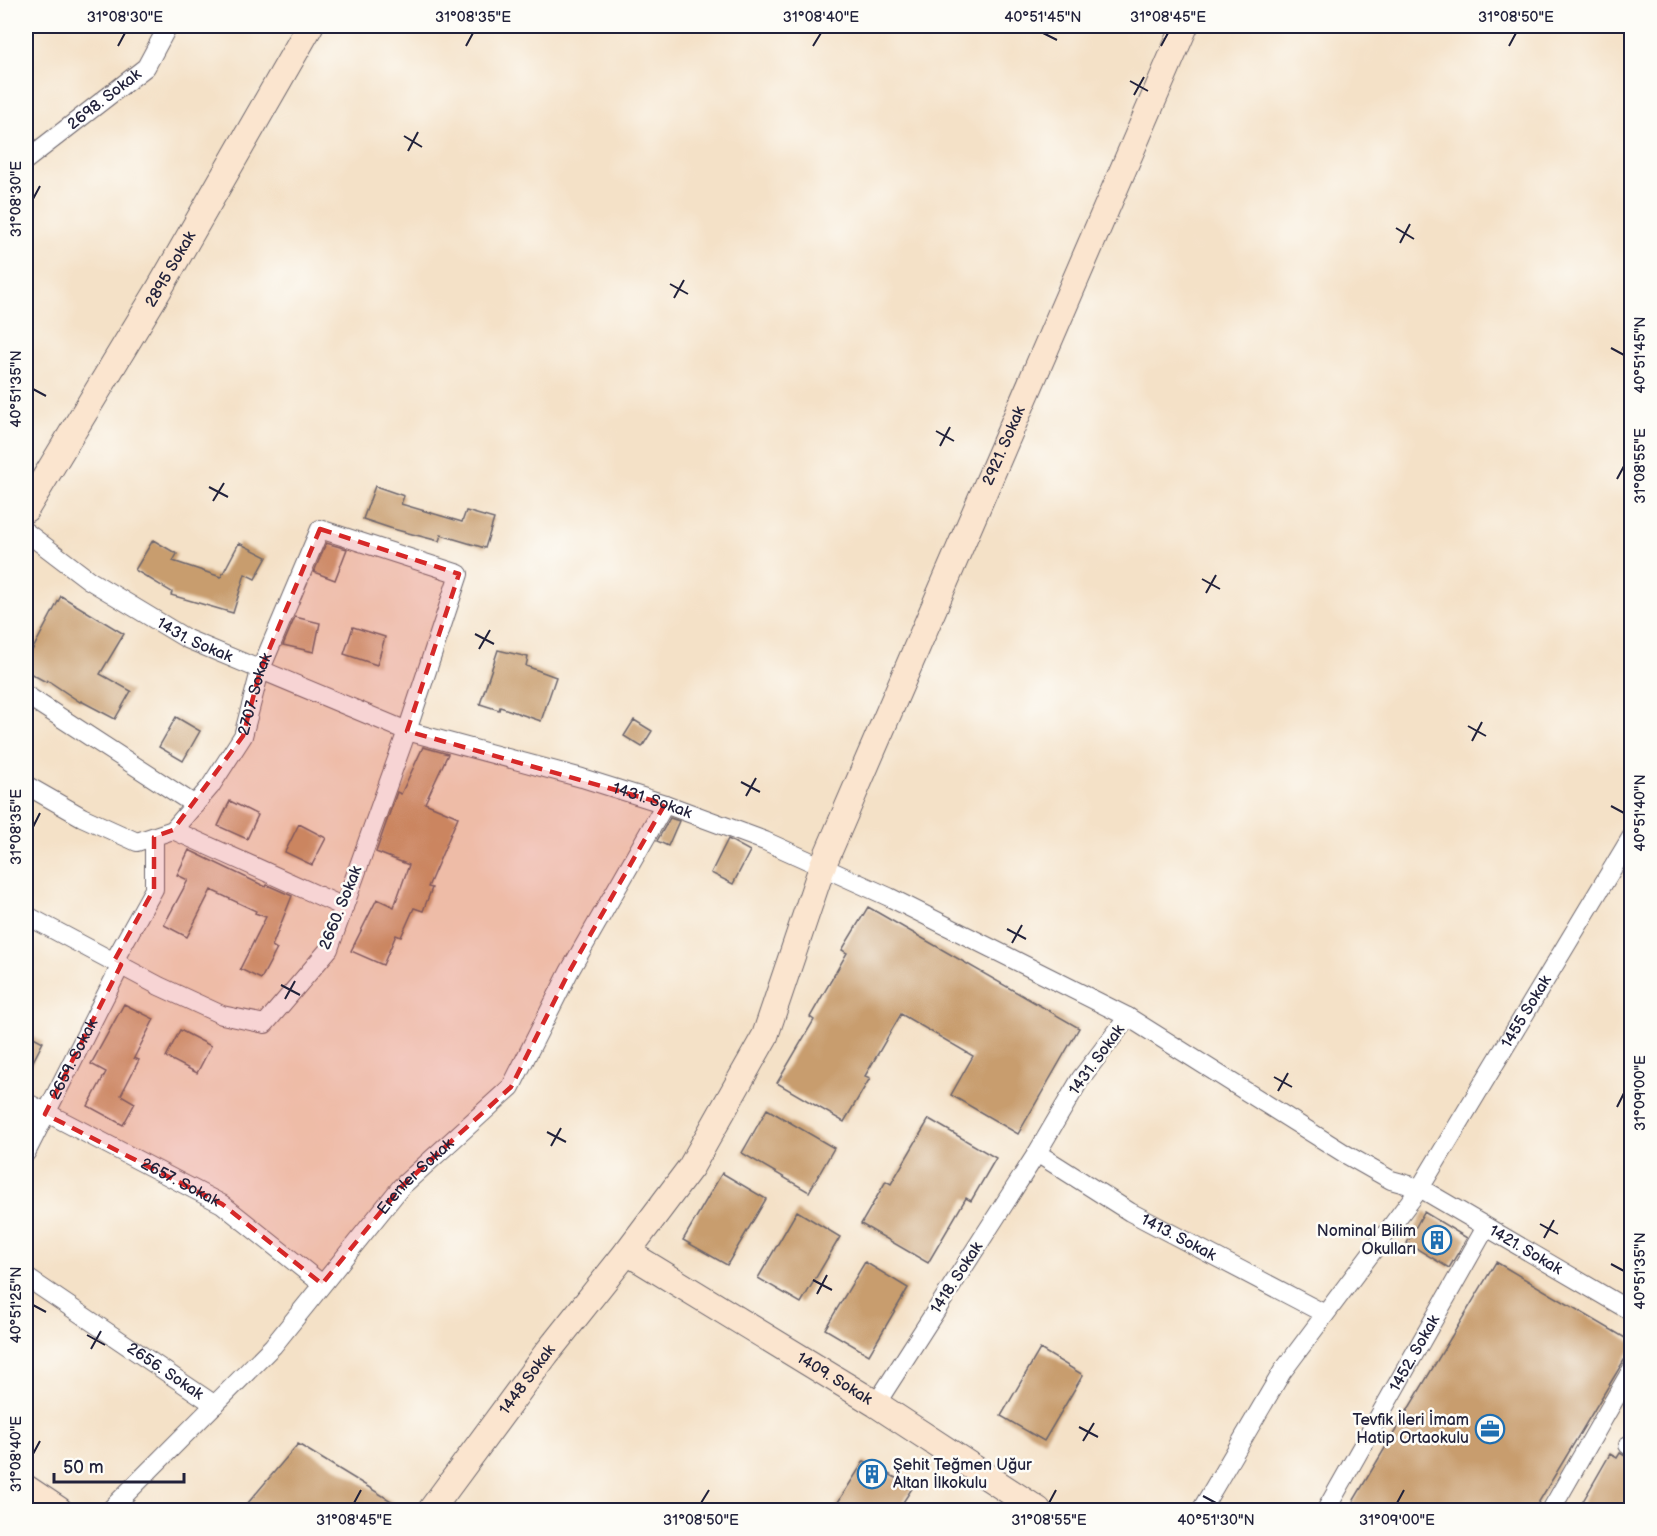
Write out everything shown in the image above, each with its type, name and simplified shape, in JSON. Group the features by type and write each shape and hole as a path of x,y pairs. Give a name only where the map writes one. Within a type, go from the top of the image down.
{"street":[{"name":"2698. Sokak","path":"26,160 146,67 168,26"},
{"name":"2895 Sokak","path":"26,509 158,291 310,26"},
{"name":"2921. Sokak","path":"627,1252 690,1167 765,1036 822,867 1185,26"},
{"name":"2707. Sokak","path":"26,785 82,816 137,842 173,830 210,787 243,736 260,670 320,529 459,574"},
{"name":"1431. Sokak","path":"26,532 89,580 187,639 407,731 582,778 665,804 765,841 889,897 1128,1017 1081,1078 1038,1153"},
{"name":"2660. Sokak","path":"118,963 159,986 222,1015 265,1024 329,949 407,731 459,574"},
{"path":"26,695 195,805"},
{"name":"Erenler Sokak","path":"110,1510 273,1346 401,1186 510,1086 569,972 665,804"},
{"path":"173,830 344,907"},
{"name":"1455 Sokak","path":"1325,1314 1420,1188 1632,836"},
{"name":"2659. Sokak","path":"26,1154 154,889 154,837"},
{"path":"26,915 118,963"},
{"name":"1421. Sokak","path":"1128,1017 1347,1155 1391,1180 1420,1188 1632,1312"},
{"name":"2657. Sokak","path":"26,1102 45,1114 222,1204 322,1284"},
{"name":"1413. Sokak","path":"1038,1153 1130,1212 1325,1314"},
{"name":"1418. Sokak","path":"876,1404 1038,1153"},
{"name":"1452. Sokak","path":"1326,1510 1486,1227"},
{"name":"1409. Sokak","path":"627,1252 876,1404 1038,1510"},
{"name":"1448 Sokak","path":"431,1510 546,1354 627,1252"},
{"name":"2656. Sokak","path":"26,1278 215,1405"},
{"path":"1200,1510 1282,1372 1325,1314"},
{"path":"1551,1510 1632,1369"},
{"path":"26,1488 59,1510"}],"highlighted area":[{"path":"320,529 459,574 407,731 665,804 569,972 511,1087 401,1187 322,1284 222,1204 45,1114 121,965 114,961 154,889 154,837 173,830 243,736 260,671"}],"building":[{"path":"375,486 404,496 401,504 462,522 466,511 494,519 485,548 441,535 439,541 363,519"},
{"path":"153,540 177,554 173,561 221,577 239,543 267,557 255,579 245,574 233,613 171,595 172,592 135,570"},
{"path":"326,543 347,549 335,580 314,572"},
{"path":"61,596 124,634 100,674 131,691 115,719 80,702 47,680 46,682 26,671 26,662"},
{"path":"295,617 320,623 314,652 283,645"},
{"path":"353,627 385,637 377,665 344,654"},
{"path":"498,650 528,657 526,666 556,677 541,721 500,707 499,710 480,704"},
{"path":"176,717 200,731 183,761 159,747"},
{"path":"634,720 652,731 642,747 624,736"},
{"path":"423,747 448,754 425,803 458,817 428,887 432,888 423,911 414,908 401,937 396,935 383,965 351,951 377,899 394,907 409,865 376,852 397,792 401,794"},
{"path":"230,801 258,815 247,839 218,826"},
{"path":"670,818 679,821 668,846 657,841"},
{"path":"299,824 326,838 312,865 285,852"},
{"path":"728,839 750,851 733,884 711,873"},
{"path":"189,850 266,887 267,885 292,896 272,946 277,949 261,979 240,969 266,917 255,913 256,911 211,890 187,937 164,925 188,880 177,875"},
{"path":"868,907 1079,1028 1018,1134 951,1095 973,1056 901,1014 865,1076 870,1078 844,1122 777,1083 814,1020 810,1017 847,953 842,950"},
{"path":"124,1004 154,1019 134,1058 139,1060 121,1095 135,1103 123,1125 88,1106 106,1072 91,1064"},
{"path":"180,1030 211,1046 197,1073 166,1057"},
{"path":"26,1033 43,1042 26,1075"},
{"path":"767,1109 834,1148 809,1192 742,1153"},
{"path":"929,1119 996,1158 971,1201 966,1198 928,1263 861,1224 886,1181 891,1184"},
{"path":"722,1173 766,1199 727,1265 683,1240"},
{"path":"797,1211 840,1237 801,1303 758,1278"},
{"name":"Nominal Bilim Okulları","path":"1424,1212 1467,1238 1449,1268 1407,1243"},
{"path":"865,1262 908,1288 869,1355 825,1329"},
{"name":"Tevfik İleri İmam Hatip Ortaokulu","path":"1496,1262 1632,1342 1632,1347 1534,1510 1348,1510"},
{"path":"1040,1349 1083,1375 1044,1441 1001,1416"},
{"path":"298,1444 406,1510 242,1510"},
{"path":"1620,1453 1632,1460 1632,1510 1594,1510 1582,1503 1610,1454 1617,1458"},
{"name":"Şehit Teğmen Uğur Altan İlkokulu","path":"864,1461 913,1487 898,1510 833,1510"}],"place":[{"name":"Nominal Bilim Okulları","path":"1437,1240"},
{"name":"Tevfik İleri İmam Hatip Ortaokulu","path":"1490,1429"},
{"name":"Şehit Teğmen Uğur Altan İlkokulu","path":"872,1474"}]}
